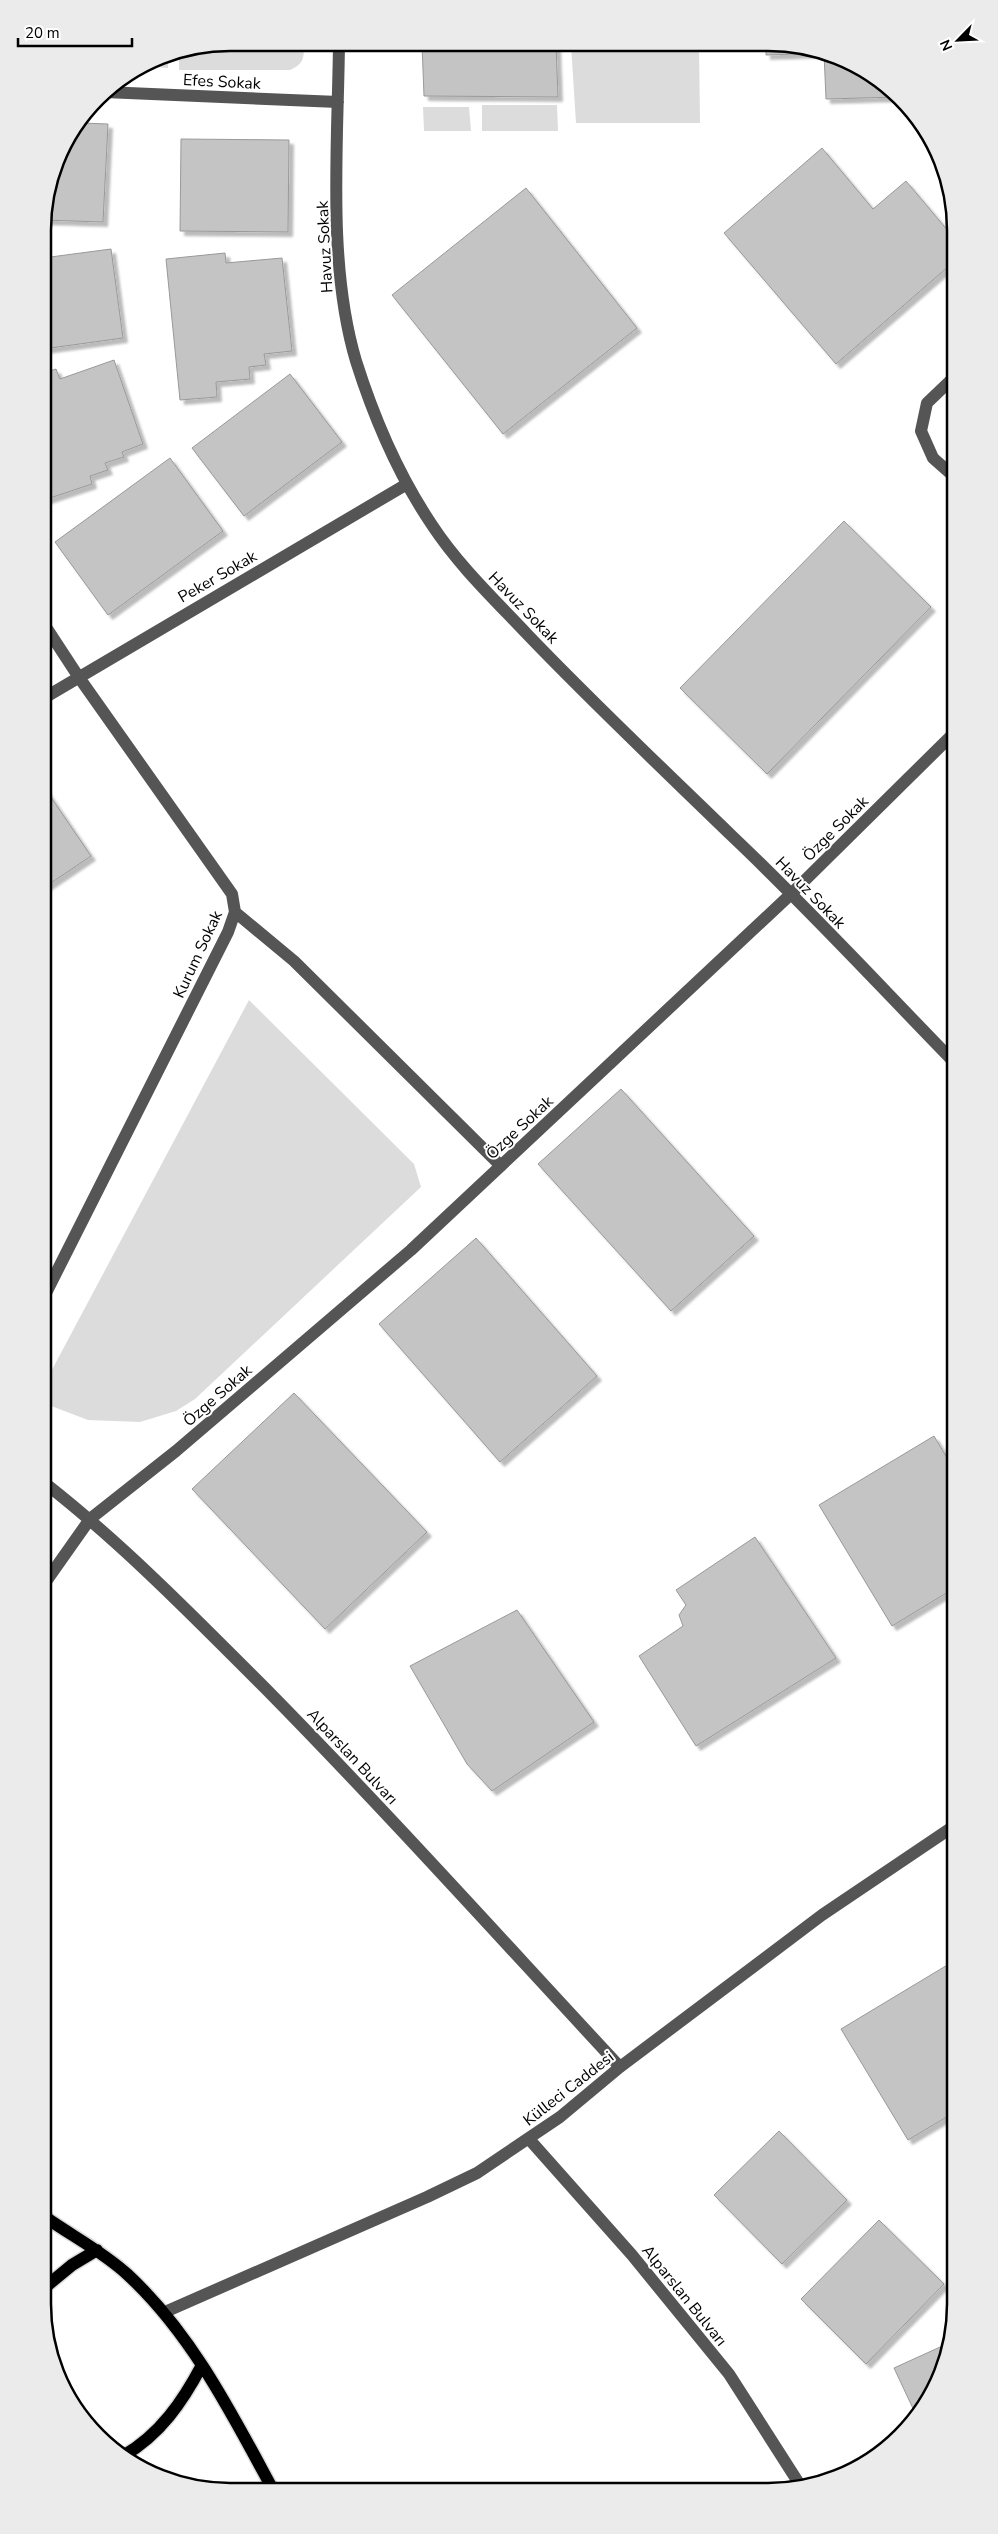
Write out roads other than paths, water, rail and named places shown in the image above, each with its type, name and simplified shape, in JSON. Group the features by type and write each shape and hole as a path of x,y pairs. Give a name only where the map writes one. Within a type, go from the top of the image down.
{"main road":[{"path":"51,2221 97,2250 126,2273 165,2312 202,2365 269,2483"},
{"path":"51,2282 72,2265 97,2250"},
{"path":"129,2452 151,2435 172,2415 184,2398 202,2365"}],"street":[{"name":"Havuz Sokak","path":"339,51 337,233 344,306 356,360 406,484 461,565 588,698 791,894 947,1055"},
{"name":"Efes Sokak","path":"116,93 338,102"},
{"path":"947,384 927,403 921,432 933,458 947,470"},
{"name":"Peker Sokak","path":"51,693 406,484"},
{"name":"Kurum Sokak","path":"51,635 232,894 235,912 228,932 51,1282"},
{"name":"Özge Sokak","path":"51,1574 90,1519 176,1451 411,1250 791,894 947,740"},
{"path":"235,912 294,961 501,1166"},
{"name":"Alparslan Bulvarı","path":"51,1488 90,1519 210,1632 329,1753 620,2067"},
{"name":"Külleci Caddesi","path":"165,2312 427,2197 477,2173 560,2117 620,2067 814,1920 947,1831"},
{"name":"Alparslan Bulvarı","path":"529,2138 632,2255 729,2374 797,2480"}]}
